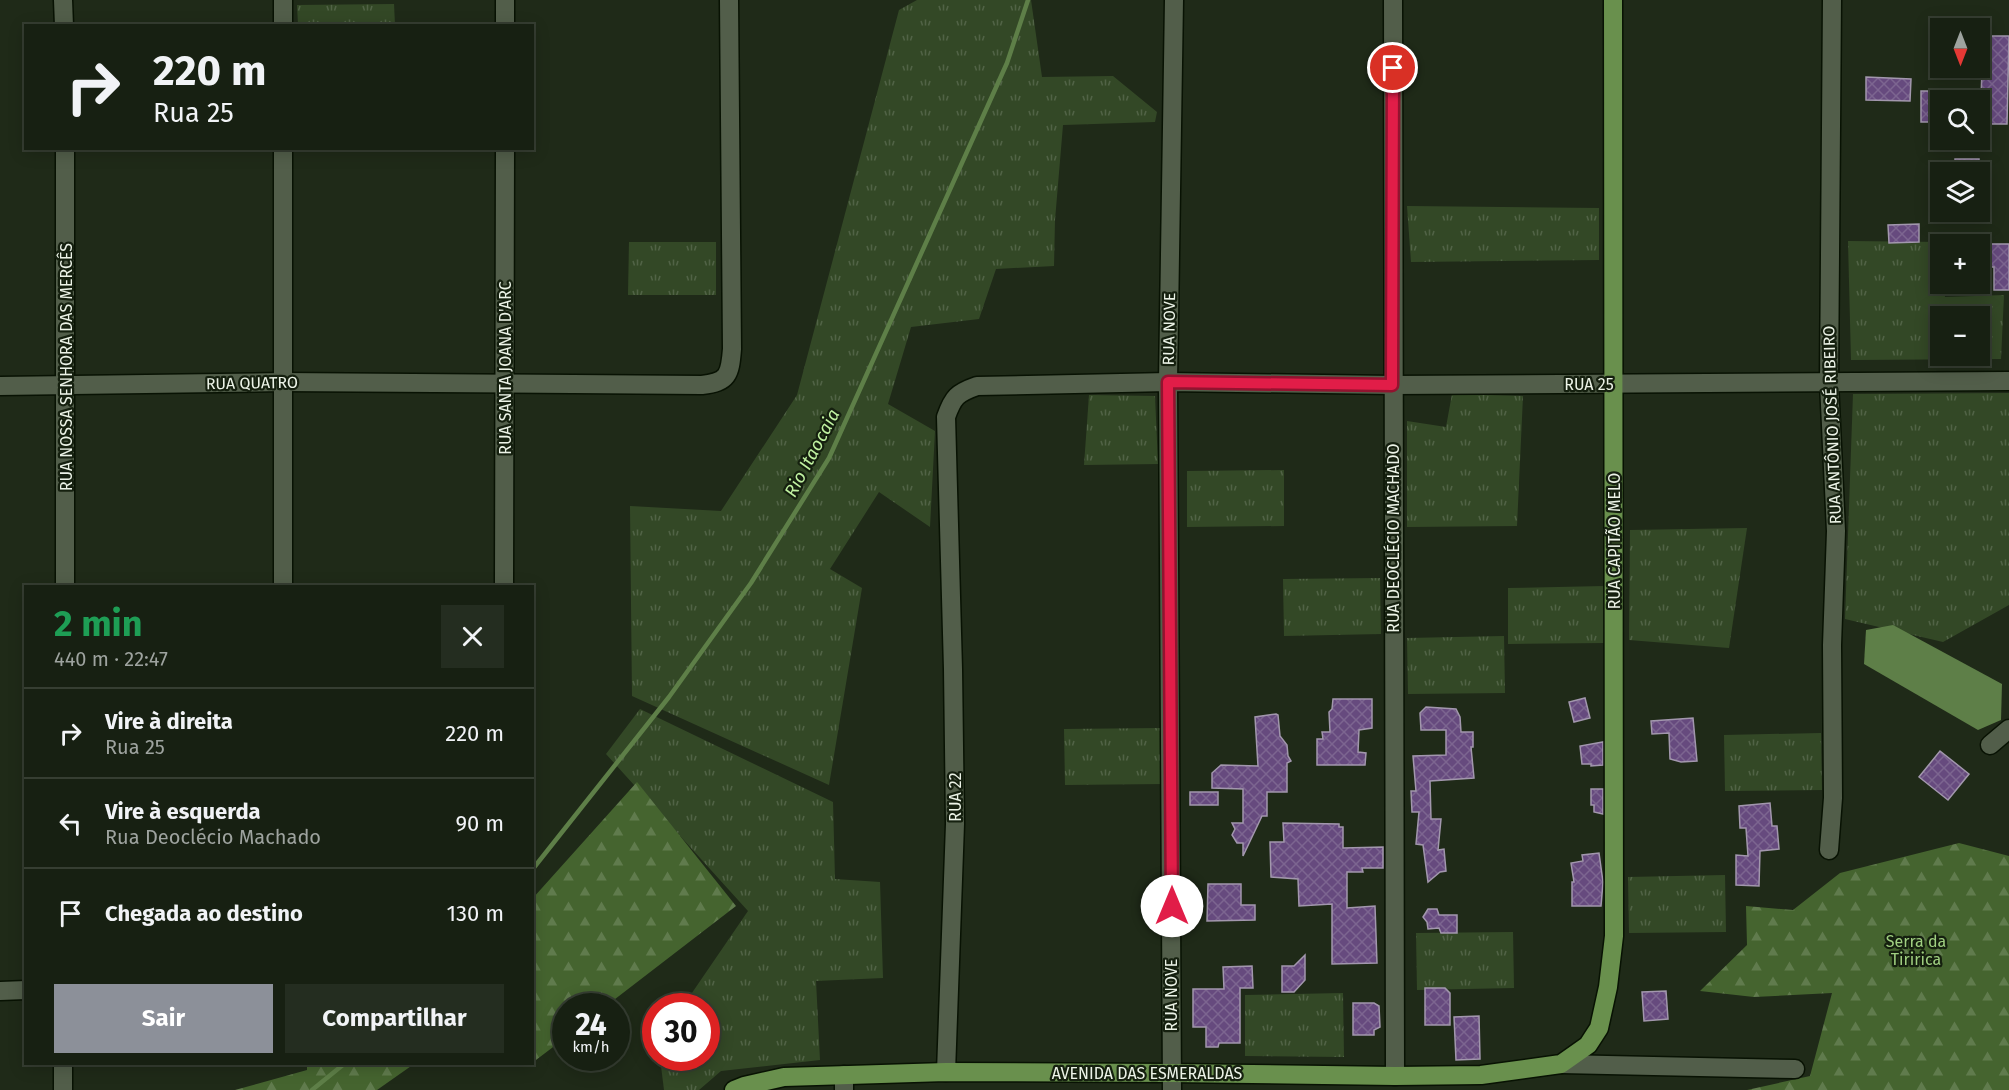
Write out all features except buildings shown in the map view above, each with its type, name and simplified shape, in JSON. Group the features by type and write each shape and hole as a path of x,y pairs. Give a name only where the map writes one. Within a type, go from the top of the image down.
{"main road":[{"name":"RUA CAPITÃO MELO","path":"1561,1064 1588,1045 1599,1028 1608,987 1614,936 1613,0"},
{"name":"AVENIDA DAS ESMERALDAS","path":"734,1090 784,1077 844,1083 946,1072 1172,1081 1481,1075 1561,1064"}],"street":[{"path":"63,0 64,24"},
{"path":"283,0 283,24"},
{"path":"505,0 505,24"},
{"name":"RUA QUATRO","path":"0,386 283,382 702,385 717,383 725,378 730,366 732,349 729,0"},
{"name":"RUA NOVE","path":"1172,1081 1168,382 1174,0"},
{"name":"RUA DEOCLÉCIO MACHADO","path":"1393,0 1395,1076"},
{"name":"RUA ANTÔNIO JOSÉ RIBEIRO","path":"1829,850 1833,798 1832,645 1836,531 1829,383 1832,0"},
{"name":"RUA NOSSA SENHORA DAS MERCÊS","path":"64,150 65,585"},
{"path":"283,150 283,585"},
{"name":"RUA SANTA JOANA D'ARC","path":"504,585 505,150"},
{"name":"RUA 25","path":"1168,382 1392,385 2009,381"},
{"name":"RUA 22","path":"946,1072 955,824 946,417 952,401 961,392 977,386 1168,382"},
{"path":"1990,745 2009,729"},
{"path":"0,991 24,990"},
{"path":"1561,1064 1795,1069"},
{"path":"63,1065 63,1090"}],"green space":[{"path":"917,0 1031,0 1042,77 1113,76 1157,112 1155,122 1063,125 1055,220 1054,266 996,269 979,319 911,327 888,404 935,431 930,527 879,492 830,569 862,588 829,785 632,696 630,506 721,511 797,395 899,10"},
{"path":"394,4 395,24 298,24 297,5"},
{"path":"1407,206 1599,208 1599,260 1411,262"},
{"path":"1848,241 1930,242 1930,294 1945,294 1945,297 2004,295 2001,359 1990,359 1990,306 1930,306 1930,359 1851,360"},
{"path":"629,242 716,242 716,295 628,295"},
{"path":"2009,393 2009,605 1943,642 1845,619 1853,394"},
{"path":"1452,394 1523,396 1517,526 1407,527 1407,421 1446,427"},
{"path":"1089,395 1155,396 1158,464 1084,465"},
{"path":"1284,470 1284,526 1187,527 1187,471"},
{"path":"1747,528 1729,648 1629,640 1630,530"},
{"path":"1380,578 1381,634 1284,636 1283,579"},
{"path":"1605,586 1605,643 1508,644 1508,588"},
{"path":"1504,636 1505,693 1408,694 1407,638"},
{"path":"640,709 833,802 835,879 880,882 883,978 816,981 820,1060 721,1071 699,1090 664,1090 662,1071 720,1071 720,993 692,993 748,911 606,754"},
{"path":"1161,728 1162,784 1065,785 1064,729"},
{"path":"1821,733 1822,790 1725,791 1724,735"},
{"path":"637,782 736,906 623,993 552,993 552,1048 534,1061 534,897"},
{"name":"Serra da Tiririca","path":"1959,843 2009,856 2009,1090 1747,1090 1810,1076 1832,993 1754,997 1700,991 1747,945 1746,906 1793,910 1840,873"},
{"path":"1725,875 1726,932 1629,933 1628,877"},
{"path":"1513,932 1514,988 1417,990 1416,933"},
{"path":"1343,993 1344,1057 1245,1056 1245,995"},
{"path":"307,1065 413,1065 377,1090 235,1090 307,1070"}],"shaded area":[{"path":"1893,625 2002,684 2001,720 1978,730 1864,664 1866,630"}],"waterway":[{"name":"Rio Itaocaia","path":"534,867 669,697 751,583 829,458 1007,63 1028,0"},
{"name":"Rio Itaocaia","path":"312,1090 343,1065"}],"route":[{"path":"1172,906 1168,382 1392,385 1393,68"}]}
